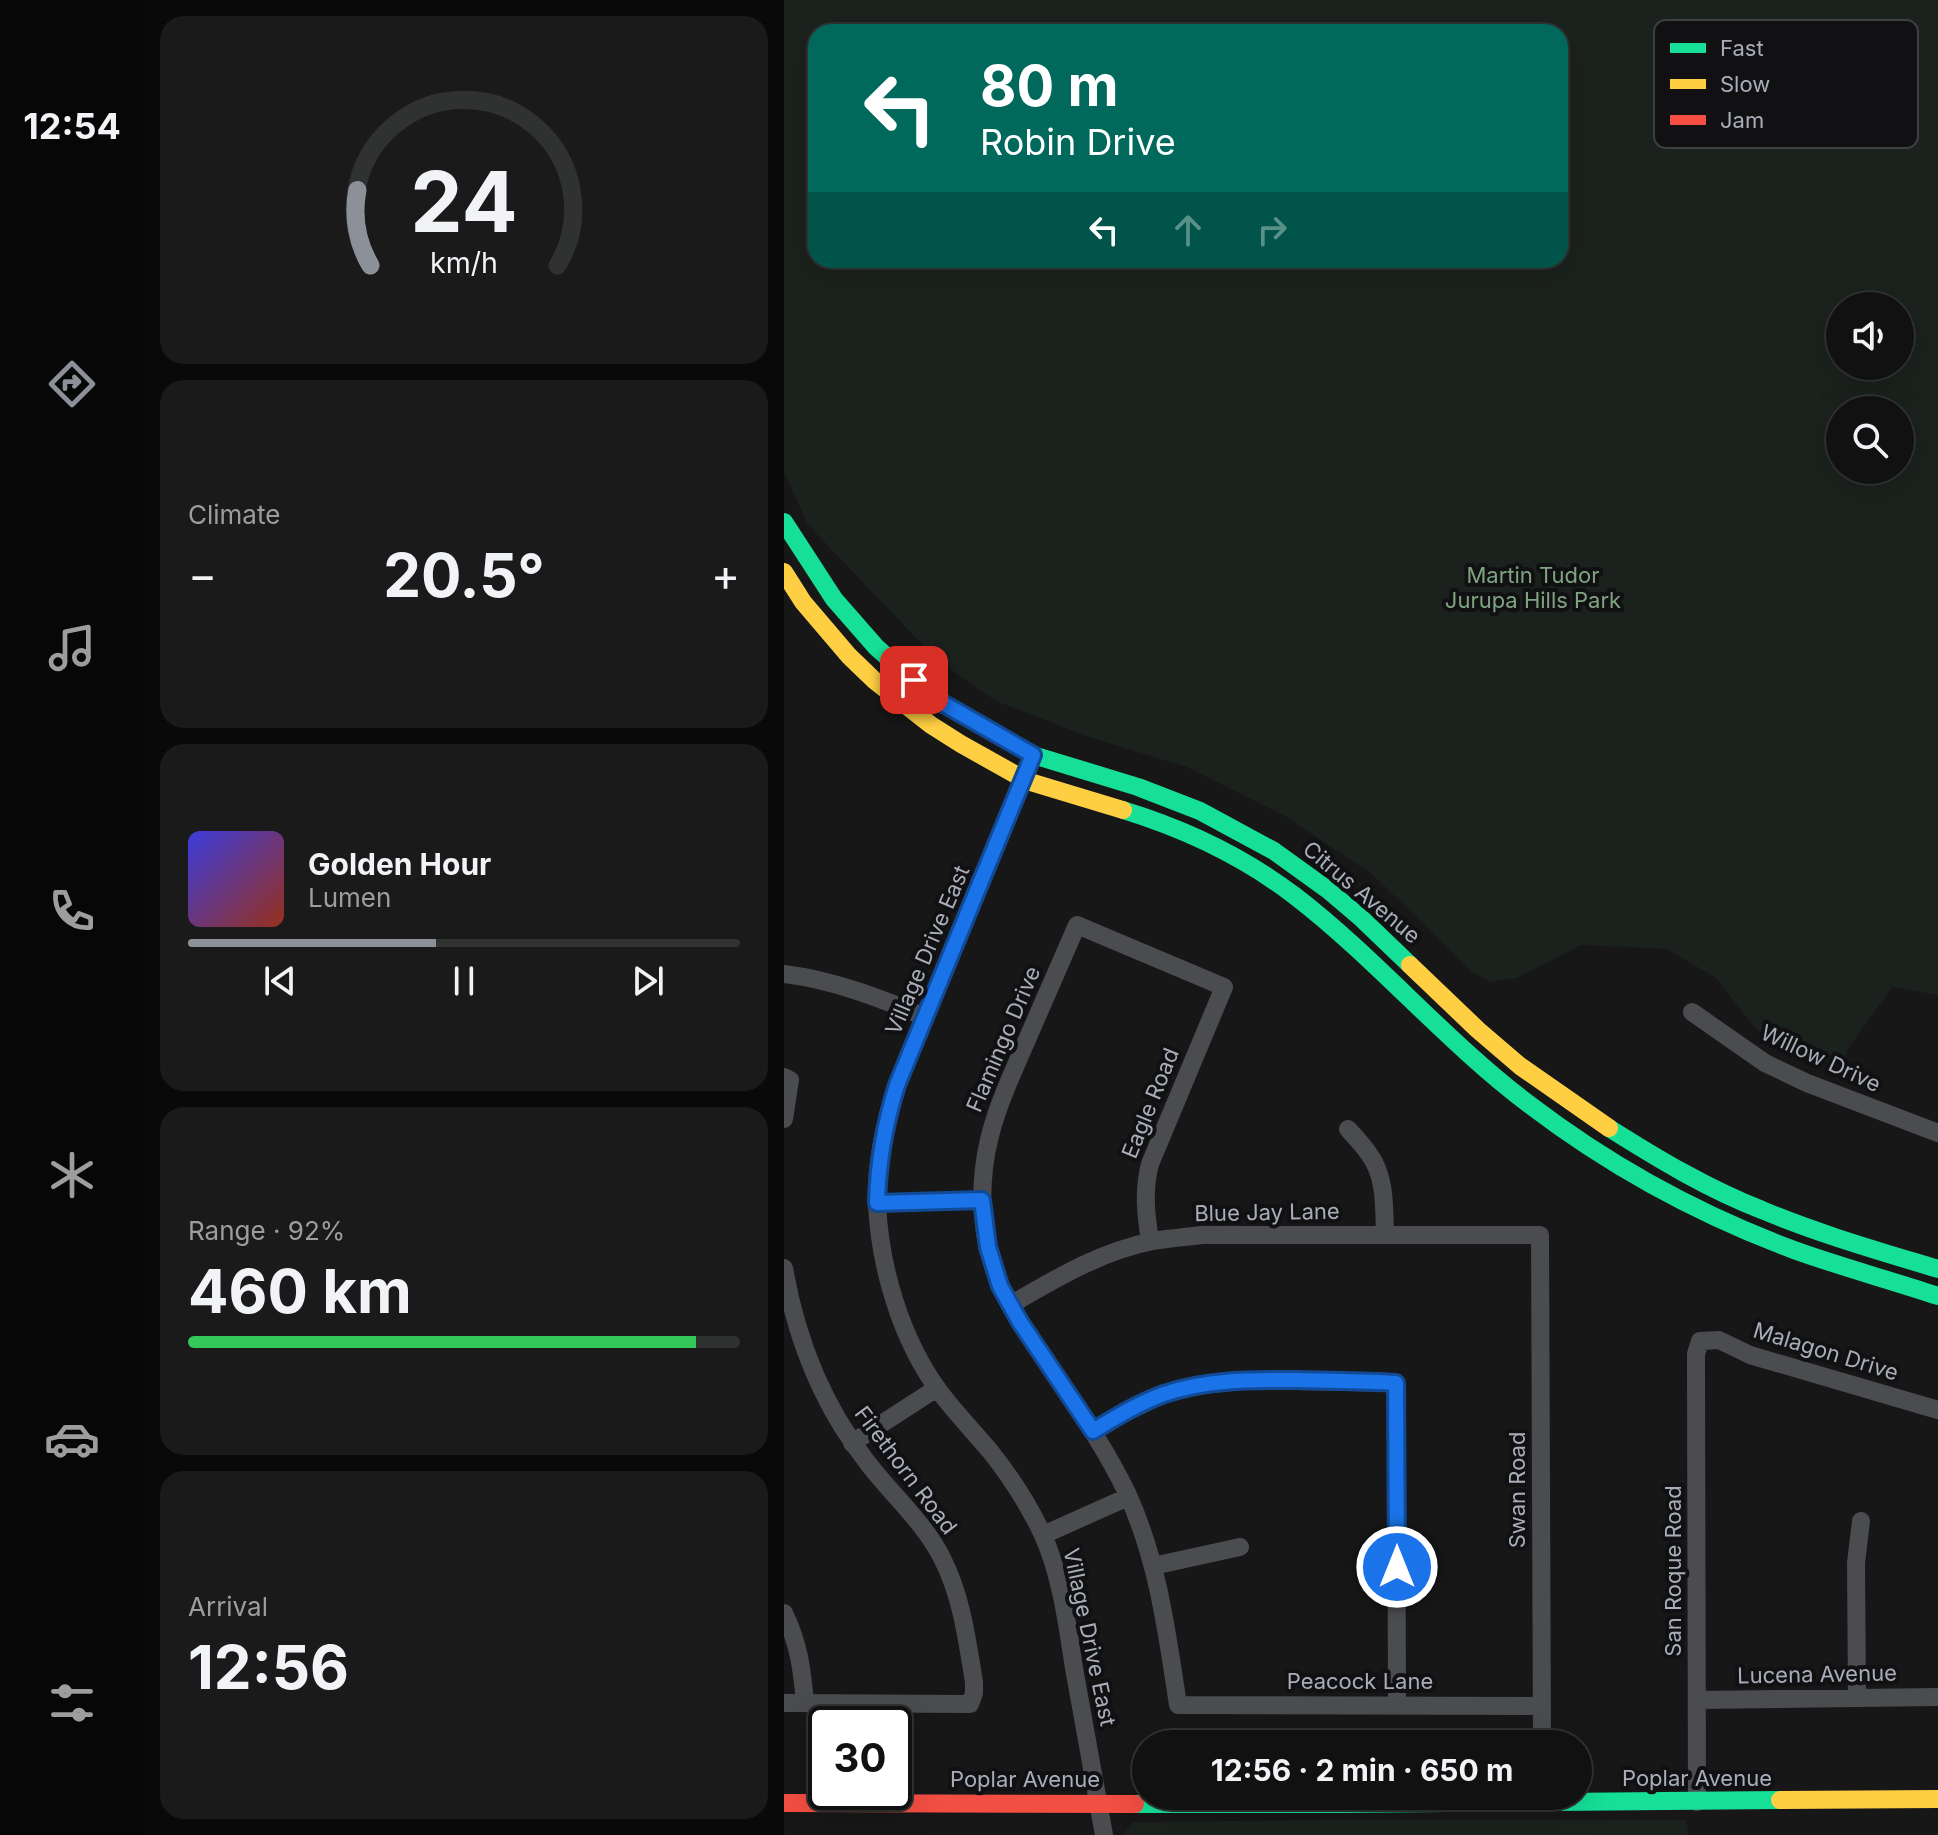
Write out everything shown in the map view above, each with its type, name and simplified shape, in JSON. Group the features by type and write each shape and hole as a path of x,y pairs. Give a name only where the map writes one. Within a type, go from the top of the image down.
{"street":[{"name":"Citrus Avenue","path":"784,522 834,599 876,647 932,697 1033,755 1138,787 1200,811 1274,851 1361,918 1520,1066 1599,1122 1658,1158 1761,1210 1861,1246 1938,1269"},
{"name":"Citrus Avenue","path":"784,572 839,645 875,681 926,723 1024,780 1145,816 1219,849 1261,873 1304,903 1339,933 1495,1079 1547,1119 1685,1203 1794,1249 1938,1296"},
{"name":"Village Drive East","path":"1033,755 889,1110 877,1203 885,1262 894,1297 913,1346 937,1388 1006,1472 1043,1535 1063,1603 1104,1835"},
{"name":"Flamingo Drive","path":"1178,1705 1167,1632 1142,1530 1111,1461 1010,1305 992,1263 984,1230 982,1200 986,1154 993,1122 1077,925 1224,987"},
{"path":"784,974 827,982 925,1017"},
{"name":"Eagle Road","path":"1150,1241 1145,1195 1150,1164 1224,987"},
{"name":"Willow Drive","path":"1692,1012 1765,1063 1807,1083 1938,1133"},
{"path":"784,1119 787,1078"},
{"path":"1348,1129 1369,1154 1378,1171 1383,1192 1385,1235"},
{"path":"877,1203 982,1200"},
{"name":"Blue Jay Lane","path":"1010,1305 1105,1255 1150,1241 1203,1235 1540,1235"},
{"name":"Swan Road","path":"1540,1235 1542,1730"},
{"name":"Firethorn Road","path":"784,1268 794,1313 825,1398 852,1443 929,1537 949,1572 961,1607 974,1682 970,1704 805,1703"},
{"name":"Malagon Drive","path":"1700,1341 1719,1340 1750,1355 1938,1410"},
{"name":"San Roque Road","path":"1697,1802 1696,1354 1700,1341"},
{"path":"1093,1431 1166,1393 1203,1385 1252,1380 1396,1383 1397,1706"},
{"path":"852,1443 937,1388"},
{"path":"1043,1535 1128,1497"},
{"path":"1857,1698 1856,1563 1861,1521"},
{"path":"1153,1566 1240,1547"},
{"path":"784,1613 799,1653 805,1703 784,1703"},
{"name":"Lucena Avenue","path":"1698,1700 1938,1697"},
{"name":"Peacock Lane","path":"1178,1705 1542,1706"},
{"name":"Poplar Avenue","path":"1592,1800 1938,1799"},
{"name":"Poplar Avenue","path":"784,1803 1132,1803"}],"green space":[{"name":"Martin Tudor Jurupa Hills Park","path":"784,0 1938,0 1938,995 1892,987 1848,1049 1843,1069 1780,1044 1754,1027 1716,978 1667,949 1581,945 1517,978 1491,982 1473,973 1373,875 1285,816 1187,767 1089,737 996,701 938,661 808,525 784,472"},
{"path":"1686,1820 1689,1835 1122,1835 1134,1822"}],"traffic: fast":[{"path":"784,522 834,599 876,647 932,697 1033,755 1138,787 1200,811 1274,851 1328,890 1410,965"},
{"path":"1123,810 1213,846 1276,882 1355,947 1499,1081 1560,1127 1624,1168 1690,1205 1759,1236 1938,1296"},
{"path":"1609,1128 1684,1173 1742,1202 1827,1234 1938,1269"},
{"path":"1592,1802 1780,1800"}],"traffic: slow":[{"path":"784,572 803,602 849,656 931,725 1027,781 1123,810"},
{"path":"1410,965 1520,1066 1609,1128"},
{"path":"1780,1800 1938,1799"}],"traffic: jam":[{"path":"784,1803 1132,1804"}],"route":[{"path":"914,680 932,697 1033,755 897,1085 885,1126 877,1203 982,1200 988,1247 1000,1286 1020,1322 1093,1431 1166,1393 1203,1385 1252,1380 1396,1383 1397,1567"}]}
